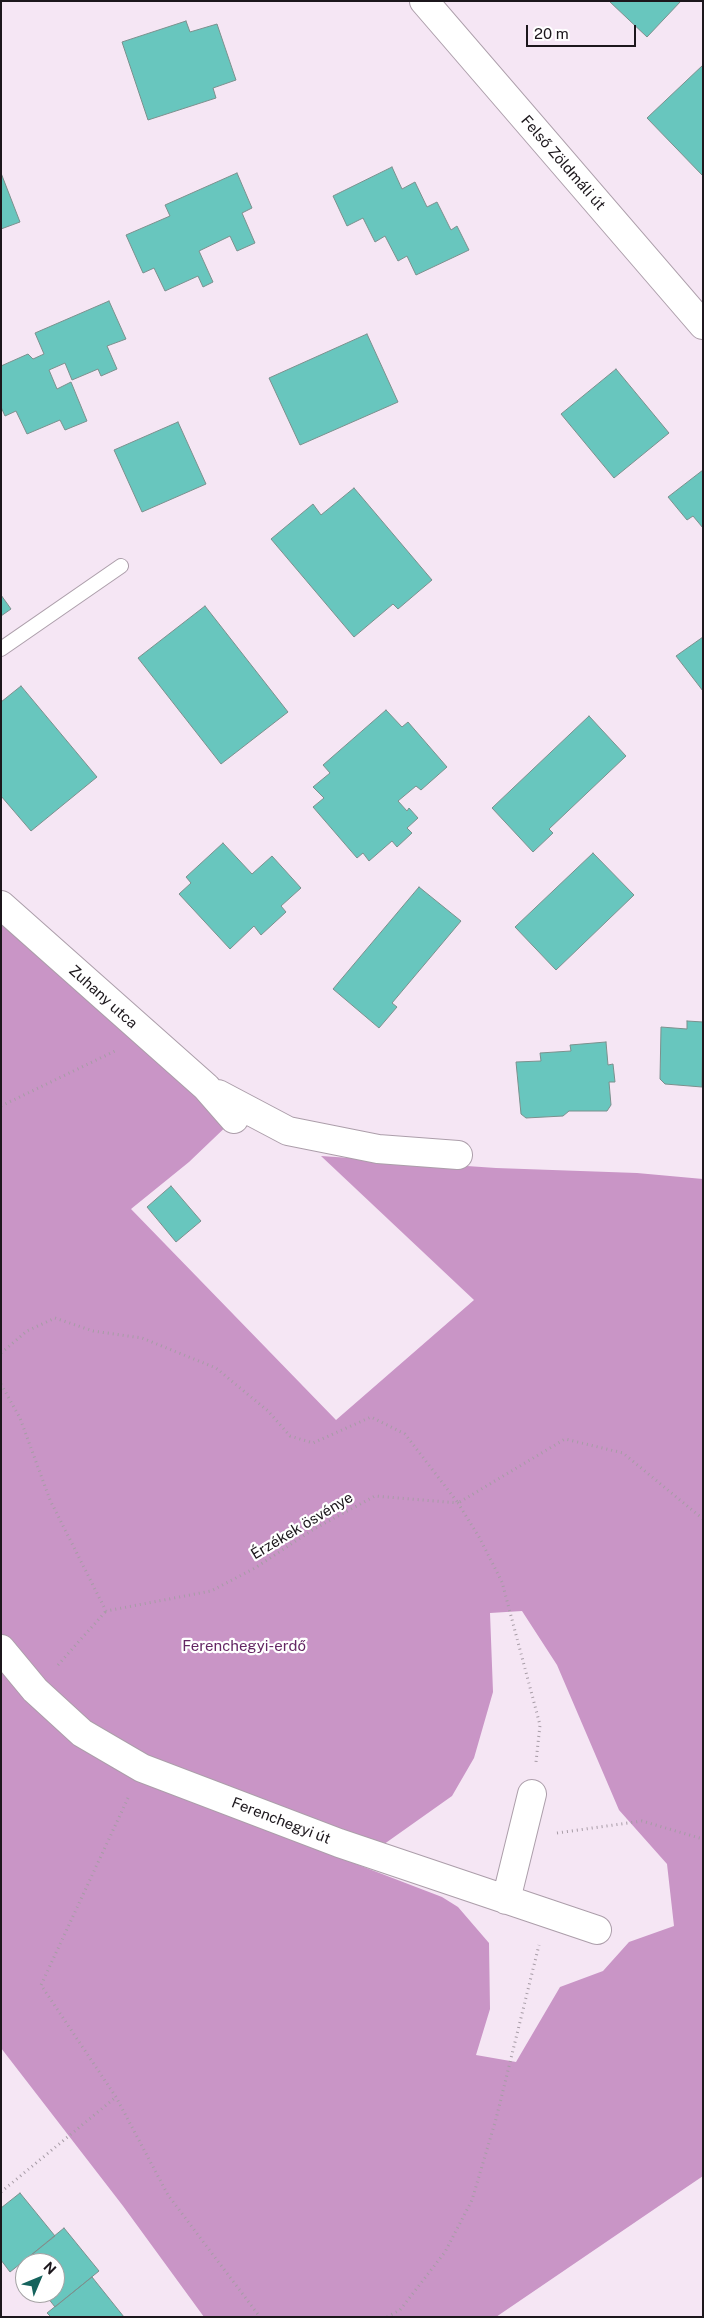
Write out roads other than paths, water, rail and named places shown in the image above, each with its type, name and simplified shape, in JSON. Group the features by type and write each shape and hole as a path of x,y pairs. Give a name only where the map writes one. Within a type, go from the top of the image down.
{"street":[{"name":"Felső Zöldmáli út","path":"424,1 703,325"},
{"name":"Zuhany utca","path":"1,905 146,1036 206,1087 234,1119"},
{"name":"Zuhany utca","path":"206,1087 288,1131 378,1149 458,1156"},
{"name":"Ferenchegyi út","path":"1,1649 35,1690 82,1733 142,1768 339,1842 597,1930"},
{"path":"506,1900 532,1794"}],"lane":[{"path":"1,649 121,566"}],"park label":[{"name":"Ferenchegyi-erdő","path":"244,1646"}]}
